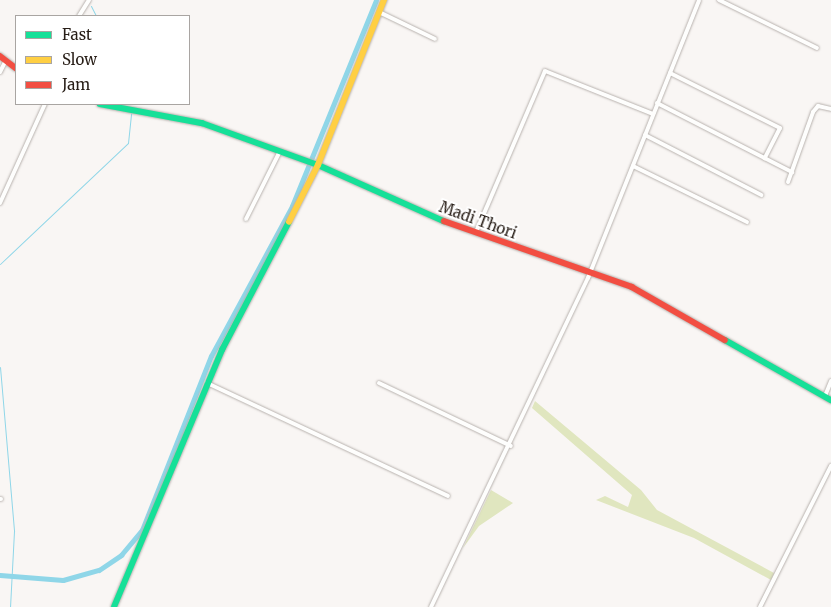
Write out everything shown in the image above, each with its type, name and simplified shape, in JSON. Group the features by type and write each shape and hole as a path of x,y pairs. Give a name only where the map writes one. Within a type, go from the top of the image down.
{"main road":[{"path":"114,607 207,383 316,164 384,0"},
{"path":"0,56 15,67"},
{"name":"Madi Thori","path":"106,105 202,122 304,159 414,210 590,272 660,302 831,400"}],"street":[{"path":"78,15 89,0"},
{"path":"431,607 510,446 590,272 699,0"},
{"path":"719,0 817,48"},
{"path":"379,12 435,39"},
{"path":"0,72 6,60"},
{"path":"476,232 545,71 653,114"},
{"path":"670,73 780,128 765,158"},
{"path":"658,103 792,172"},
{"path":"0,203 45,105"},
{"path":"788,182 814,112 818,106 831,109"},
{"path":"645,135 761,195"},
{"path":"246,219 280,151"},
{"path":"633,166 747,222"},
{"path":"825,396 831,381"},
{"path":"207,383 448,496"},
{"path":"379,383 510,446"},
{"path":"760,607 831,466"}],"green space":[{"path":"535,401 641,490 657,510 774,573 771,580 694,538 596,500 605,496 628,507 632,495 532,408"},
{"path":"491,490 513,503 479,526 463,548"}],"waterway":[{"path":"0,575 63,580 99,570 121,555 142,530 211,356 292,206 376,0"},
{"path":"91,6 96,15"},
{"path":"0,264 128,143 131,113"},
{"path":"0,367 14,531 10,607"}],"traffic: fast":[{"path":"105,105 202,123 318,165 444,221"},
{"path":"114,607 222,350 289,222"},
{"path":"725,340 831,400"}],"traffic: slow":[{"path":"289,222 318,165 384,0"}],"traffic: jam":[{"path":"0,56 15,67"},
{"path":"444,221 632,287 725,340"}]}
